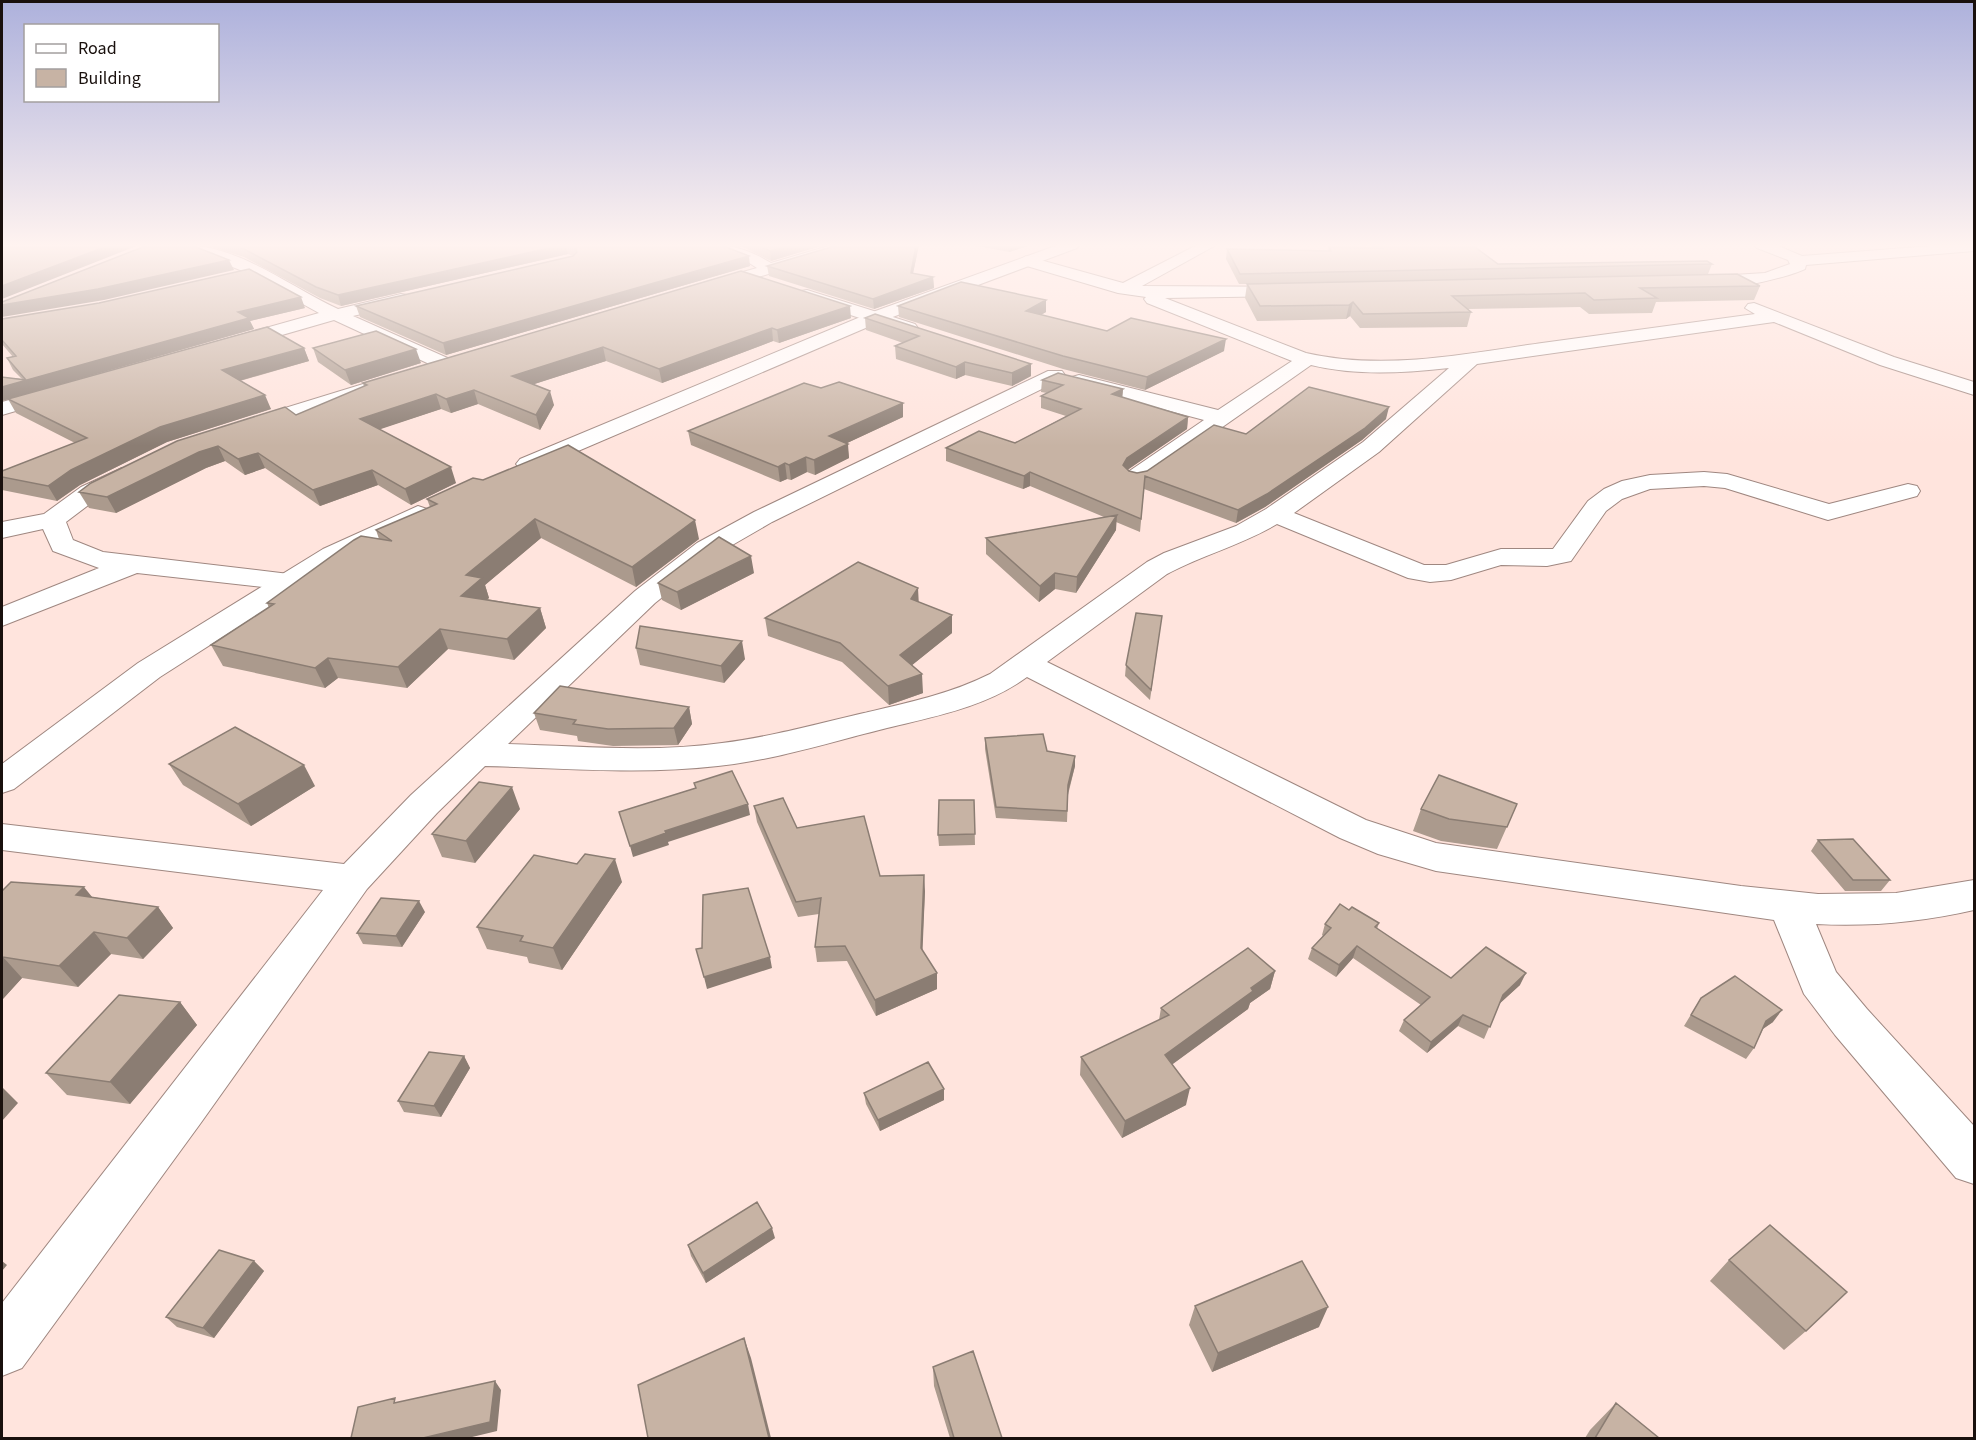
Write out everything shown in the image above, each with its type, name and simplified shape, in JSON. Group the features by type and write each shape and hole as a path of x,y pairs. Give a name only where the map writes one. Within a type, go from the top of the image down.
{"street":[{"path":"332,312 445,364"},
{"path":"216,348 345,312"},
{"path":"863,312 929,335"},
{"path":"512,470 889,312"},
{"path":"1186,312 1307,359 1334,364 1417,365 1775,317"},
{"path":"1763,312 1887,361 1974,389"},
{"path":"415,374 468,358"},
{"path":"1136,477 1307,359"},
{"path":"476,755 672,759 757,749 978,693 1026,664 1157,568 1174,559 1245,532 1275,514 1371,447 1471,359"},
{"path":"2,1348 353,879 424,804 645,597 706,549 1040,370 1222,418"},
{"path":"233,431 392,381"},
{"path":"2,409 75,387"},
{"path":"2,530 52,520 90,492 136,468"},
{"path":"1275,514 1418,572 1439,576 1500,557 1555,558 1562,555 1598,506 1613,494 1631,486 1650,482 1704,479 1727,481 1828,512 1908,491"},
{"path":"2,781 149,670 332,555 437,504"},
{"path":"52,520 62,545 98,560 289,582"},
{"path":"2,617 134,564"},
{"path":"1026,664 1342,823 1391,844 1436,856 1789,908 1887,910 1939,904 1974,895"},
{"path":"2,837 353,879"},
{"path":"1789,908 1819,982 1851,1022 1974,1161"}],"building":[{"path":"43,312 238,312 249,318 2,387 2,377 26,380 7,358 16,356 2,340 2,319"},
{"path":"371,312 551,312 443,343"},
{"path":"602,312 831,312 777,330 772,328 659,369 603,347 512,376 550,391 536,415 474,390 446,399 436,394 360,419 451,467 405,489 372,470 313,490 258,453 238,459 218,446 199,452 107,497 79,492 91,483 177,441 285,407 296,415 367,385 363,383"},
{"path":"918,312 1031,312 1107,331 1131,318 1226,339 1147,377 1063,356"},
{"path":"1362,312 1460,312 1363,314"},
{"path":"875,314 1031,364 1012,373 965,362 956,367 895,346 919,336 865,318"},
{"path":"267,327 304,348 222,370 265,395 160,427 71,470 48,486 2,477 2,471 87,438 8,399"},
{"path":"376,331 416,349 345,370 313,348"},
{"path":"1058,373 1123,389 1112,394 1188,417 1127,458 1123,465 1129,471 1137,473 1147,471 1214,425 1246,434 1309,387 1389,407 1365,428 1267,494 1238,510 1145,476 1141,519 1030,472 1024,476 946,448 979,431 1015,443 1081,409 1041,396 1063,385 1042,380"},
{"path":"839,382 903,403 829,436 848,444 814,460 806,457 789,465 785,463 778,467 688,431 804,383 821,388"},
{"path":"568,445 695,520 632,567 535,519 466,575 482,578 461,596 540,608 507,639 440,629 398,667 328,658 315,668 211,645 274,604 267,603 354,540 361,536 392,541 376,530 437,504 427,499 473,478 483,480"},
{"path":"1117,515 1077,577 1055,573 1040,586 986,538"},
{"path":"719,537 751,556 677,592 658,583"},
{"path":"858,562 918,588 911,599 952,615 900,655 922,674 888,686 840,643 765,618"},
{"path":"1136,613 1162,616 1151,690 1126,665"},
{"path":"640,626 742,641 721,666 636,648"},
{"path":"560,686 689,707 674,728 608,729 573,724 576,720 534,713"},
{"path":"235,727 304,765 238,804 169,764"},
{"path":"1043,734 1047,751 1075,756 1068,785 1067,811 996,807 985,738"},
{"path":"732,771 748,804 665,831 666,833 630,846 619,812 696,788 694,783"},
{"path":"1439,775 1517,804 1507,827 1449,819 1421,809"},
{"path":"479,782 512,787 466,841 432,834"},
{"path":"783,798 797,828 864,816 880,876 924,875 921,948 937,973 875,1000 845,946 815,947 821,898 796,902 754,806"},
{"path":"939,800 974,800 975,834 938,835"},
{"path":"1853,839 1890,880 1853,880 1818,840"},
{"path":"585,854 615,859 553,948 520,941 523,936 477,927 534,855 577,864"},
{"path":"11,882 84,887 76,895 158,907 127,938 94,932 59,966 3,957 2,959 2,891"},
{"path":"748,888 770,957 704,977 696,949 702,948 703,895"},
{"path":"381,898 419,901 396,936 357,933"},
{"path":"1340,904 1349,910 1352,907 1379,923 1375,927 1451,978 1486,947 1526,973 1503,995 1490,1027 1463,1015 1431,1042 1404,1020 1430,997 1357,946 1339,965 1312,948 1331,928 1325,924"},
{"path":"1248,948 1275,971 1251,988 1253,991 1165,1055 1190,1088 1125,1121 1081,1057 1169,1015 1161,1008"},
{"path":"1735,976 1782,1010 1766,1021 1754,1048 1691,1015 1701,998"},
{"path":"119,995 180,1002 110,1082 46,1073"},
{"path":"429,1052 464,1056 434,1106 398,1101"},
{"path":"928,1062 944,1089 878,1120 864,1093"},
{"path":"757,1202 772,1228 703,1273 688,1245"},
{"path":"1770,1225 1847,1292 1806,1331 1729,1260"},
{"path":"219,1250 254,1261 203,1328 166,1317"},
{"path":"1302,1261 1328,1307 1218,1353 1195,1306"},
{"path":"744,1338 769,1438 648,1438 638,1385"},
{"path":"973,1351 1002,1438 954,1438 933,1367"},
{"path":"495,1381 490,1422 423,1438 351,1438 358,1407 395,1398 394,1403"},
{"path":"1616,1403 1659,1438 1595,1438"}]}
